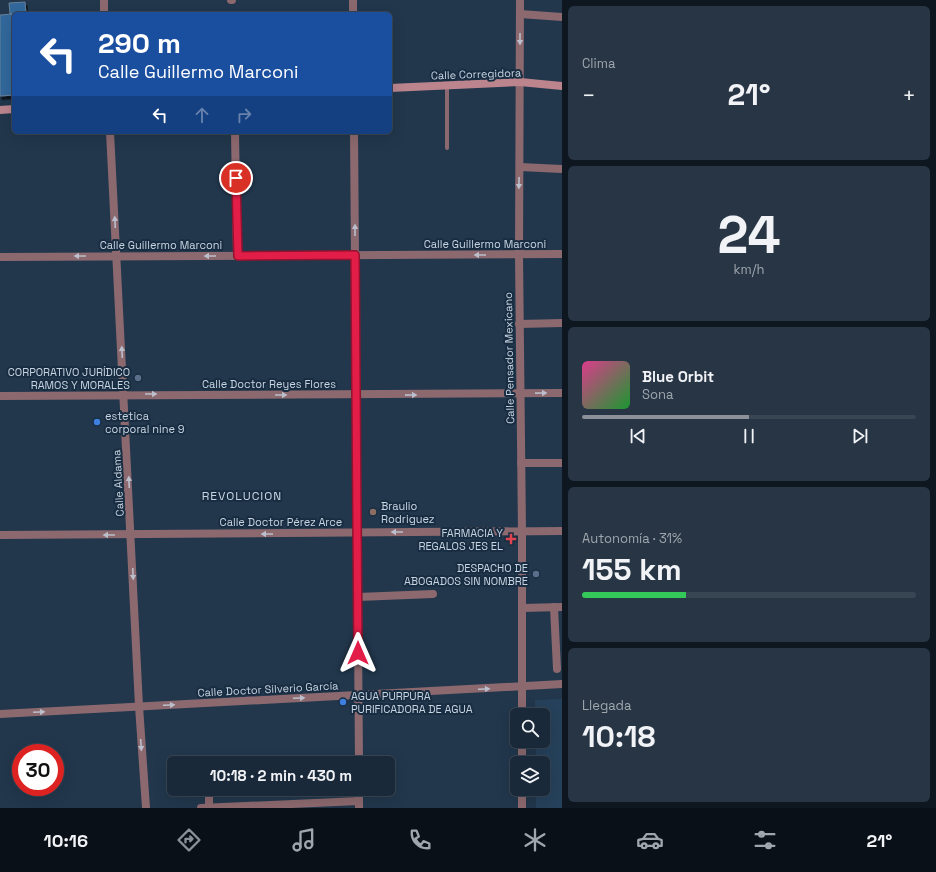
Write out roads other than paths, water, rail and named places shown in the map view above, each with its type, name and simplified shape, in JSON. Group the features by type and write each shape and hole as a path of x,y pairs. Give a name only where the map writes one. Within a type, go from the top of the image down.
{"street":[{"path":"104,0 104,12"},
{"path":"353,0 353,12"},
{"name":"Calle Pensador Mexicano","path":"520,0 519,324 522,532 522,708"},
{"path":"520,14 562,17"},
{"name":"Calle Corregidora","path":"392,88 520,82 562,86"},
{"path":"0,110 12,109"},
{"name":"Calle Aldama","path":"110,134 132,534 139,706 146,808"},
{"path":"235,134 238,256"},
{"path":"354,134 359,756"},
{"path":"520,167 562,169"},
{"name":"Calle Guillermo Marconi","path":"0,257 562,254"},
{"path":"519,324 562,323"},
{"name":"Calle Doctor Reyes Flores","path":"0,396 124,394 356,395 562,393"},
{"path":"521,463 562,463"},
{"name":"Calle Doctor Pérez Arce","path":"0,535 562,531"},
{"path":"358,597 433,594"},
{"path":"522,608 558,607 557,669"},
{"name":"Calle Doctor Silverio García","path":"0,714 562,684"},
{"path":"209,796 210,808"},
{"path":"522,796 522,808"},
{"path":"201,808 359,805"}],"lane":[{"path":"447,86 447,148"}],"place":[{"name":"CORPORATIVO JURÍDICO RAMOS Y MORALES","path":"138,378"},
{"name":"estetica corporal nine 9","path":"97,422"},
{"name":"Braulio Rodriguez","path":"373,512"},
{"name":"FARMACIA Y REGALOS JES EL","path":"511,539"},
{"name":"DESPACHO DE ABOGADOS SIN NOMBRE","path":"536,574"},
{"name":"AGUA PURPURA PURIFICADORA DE AGUA","path":"343,702"}],"district":[{"name":"REVOLUCION","path":"242,496"}]}
